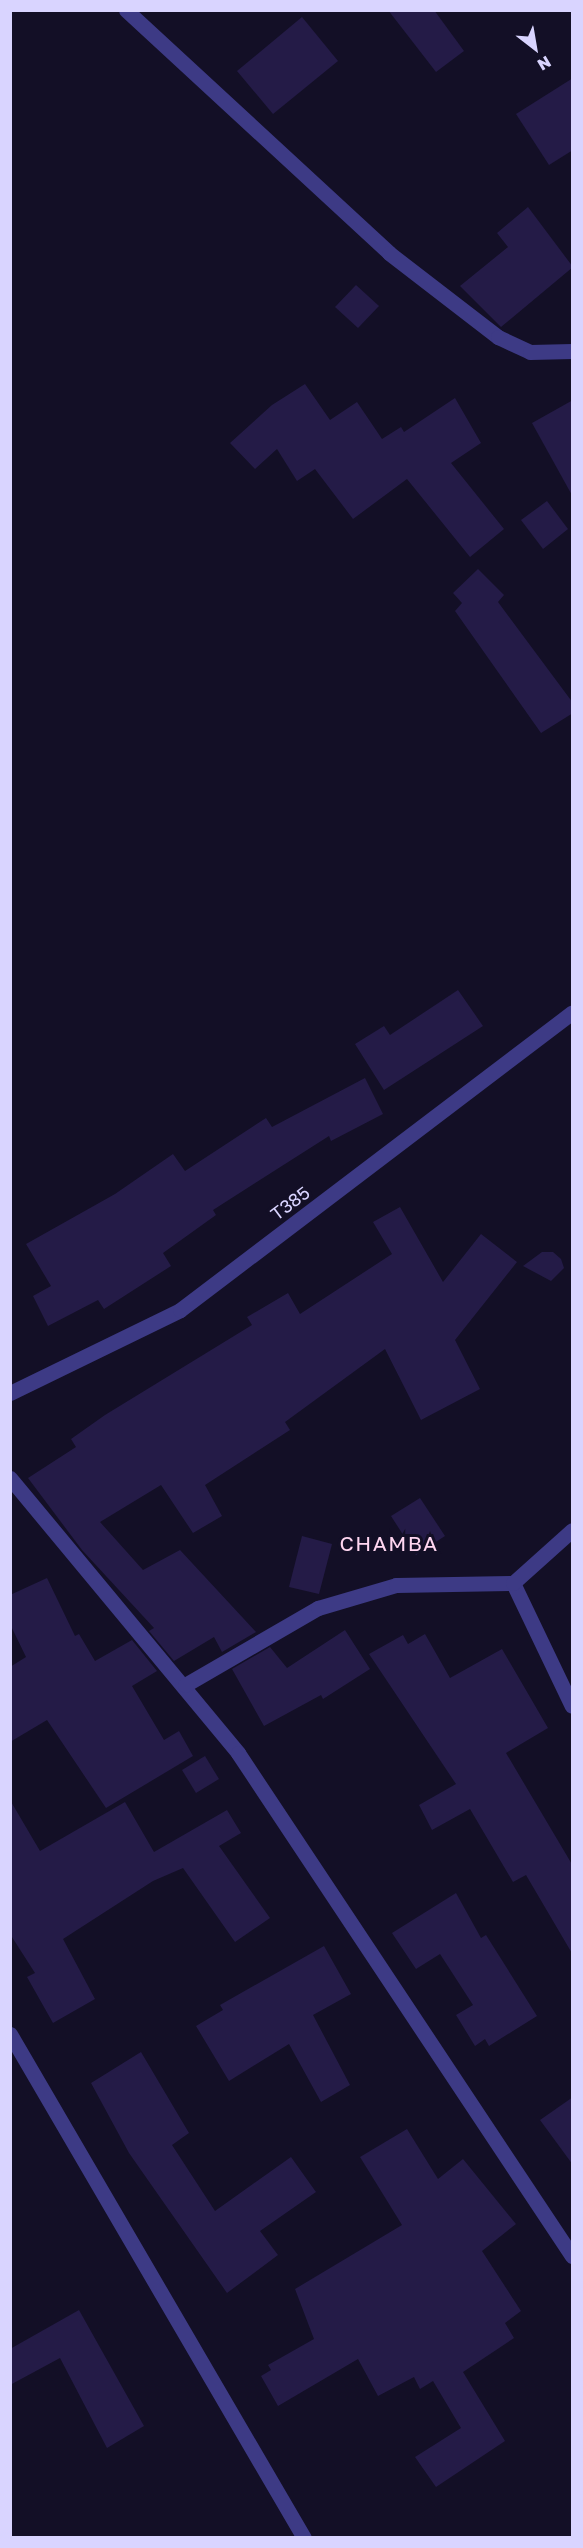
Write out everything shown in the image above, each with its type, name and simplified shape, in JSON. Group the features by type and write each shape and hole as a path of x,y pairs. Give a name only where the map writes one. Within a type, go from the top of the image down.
{"street":[{"path":"126,10 389,254 498,338 530,352 573,351"},
{"name":"T385","path":"10,1393 180,1310 573,1012"},
{"path":"10,1478 185,1685 238,1753 573,2256"},
{"path":"185,1685 318,1608 396,1585 513,1583 573,1530"},
{"path":"513,1583 573,1706"},
{"path":"10,2034 304,2538"}],"building":[{"path":"388,10 434,10 464,51 436,72"},
{"path":"302,17 338,61 273,114 237,71"},
{"path":"573,78 573,150 549,165 516,114"},
{"path":"528,207 573,267 501,327 460,286 508,247 497,233"},
{"path":"356,285 379,306 358,328 335,307"},
{"path":"305,384 330,420 357,402 382,439 401,427 404,432 455,398 481,443 451,463 504,529 470,557 407,479 353,519 315,469 297,481 277,449 255,469 230,443 272,405"},
{"path":"573,400 573,497 532,423"},
{"path":"547,501 568,529 543,549 521,520"},
{"path":"478,569 504,595 498,602 573,703 573,713 541,733 455,611 462,603 453,593"},
{"path":"458,990 483,1026 384,1090 355,1044 384,1026 390,1035"},
{"path":"365,1078 383,1114 331,1141 329,1136 213,1210 216,1215 163,1253 171,1266 104,1309 98,1300 48,1326 33,1296 51,1286 26,1244 115,1194 173,1154 185,1171 266,1118 272,1127"},
{"path":"400,1207 443,1282 481,1234 517,1262 455,1340 480,1389 421,1420 385,1349 285,1422 290,1430 205,1485 222,1516 193,1533 161,1485 100,1522 143,1570 180,1550 256,1632 222,1652 214,1637 174,1661 149,1631 154,1628 82,1550 28,1478 76,1447 71,1439 105,1415 252,1325 247,1317 288,1293 300,1314 392,1254 373,1222"},
{"path":"542,1252 553,1252 561,1259 564,1268 551,1281 523,1266"},
{"path":"420,1498 445,1536 416,1555 391,1516"},
{"path":"302,1536 332,1544 319,1594 289,1587"},
{"path":"47,1578 75,1636 79,1634 95,1661 132,1640 157,1671 132,1686 164,1740 179,1731 193,1756 106,1808 47,1720 10,1742 10,1667 26,1657 10,1624 10,1595"},
{"path":"345,1630 370,1669 323,1699 321,1695 264,1726 232,1669 270,1647 287,1668"},
{"path":"425,1634 450,1678 502,1649 548,1728 506,1753 573,1866 573,1955 526,1875 513,1882 470,1809 432,1830 419,1805 456,1784 369,1654 403,1635 408,1644"},
{"path":"205,1756 219,1779 196,1793 182,1770"},
{"path":"10,1800 40,1851 125,1802 154,1852 227,1810 241,1833 219,1846 270,1918 235,1942 183,1868 153,1881 63,1939 95,1999 53,2023 27,1977 35,1973 10,1934"},
{"path":"456,1893 481,1938 486,1935 537,2016 489,2046 485,2039 475,2046 456,2015 473,2005 440,1954 416,1969 392,1933"},
{"path":"324,1946 351,1994 313,2015 350,2085 321,2102 289,2044 229,2081 196,2026 223,2010 220,2005"},
{"path":"141,2052 189,2133 172,2145 215,2211 291,2157 316,2192 260,2231 278,2255 227,2293 129,2153 91,2083"},
{"path":"573,2097 573,2165 540,2120"},
{"path":"407,2129 438,2179 463,2159 516,2224 482,2251 521,2311 505,2323 514,2338 463,2372 505,2441 436,2487 415,2457 461,2428 433,2381 420,2389 414,2377 378,2396 358,2359 278,2406 261,2376 271,2370 268,2365 314,2339 295,2289 402,2225 360,2157"},
{"path":"79,2310 144,2426 107,2448 60,2358 10,2385 10,2349"}],"district":[{"name":"CHAMBA","path":"389,1543"}]}
